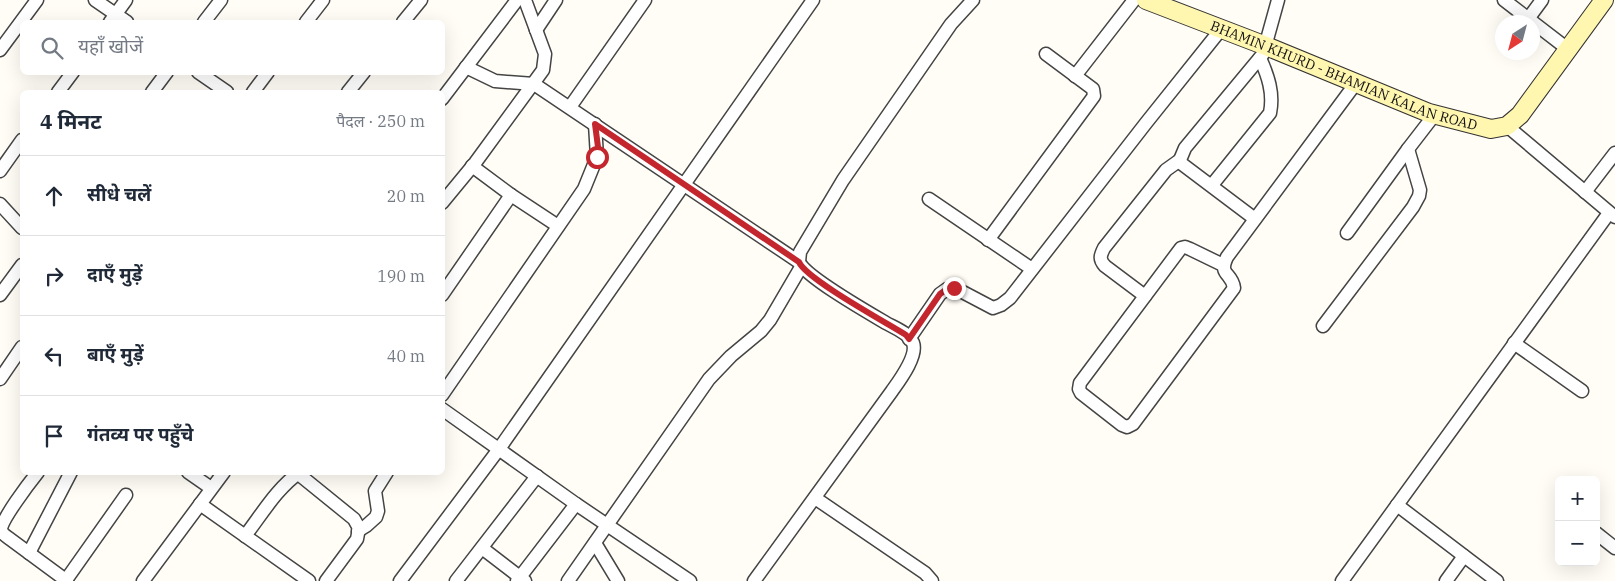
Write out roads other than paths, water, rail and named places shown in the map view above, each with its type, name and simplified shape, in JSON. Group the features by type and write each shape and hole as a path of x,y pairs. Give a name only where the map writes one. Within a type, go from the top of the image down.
{"street":[{"path":"22,20 37,0"},
{"path":"95,0 113,18 126,0"},
{"path":"206,20 221,0"},
{"path":"308,20 323,0"},
{"path":"405,20 421,0"},
{"path":"445,95 466,67 523,0 546,54 543,70 445,200"},
{"path":"536,30 556,0"},
{"path":"570,107 645,0"},
{"path":"400,581 500,449 813,0"},
{"path":"568,581 708,379 731,356 761,331 770,320 800,265 800,252 843,180 951,24 972,0"},
{"path":"1075,76 1145,0"},
{"name":"BHAMIN KHURD - BHAMIAN KALAN ROAD","path":"1145,0 1222,28 1263,52 1356,83 1435,114 1491,129 1507,126"},
{"path":"1145,296 1105,266 1100,256 1104,248 1166,170 1180,160 1185,148 1263,52 1278,0"},
{"path":"1504,0 1523,15"},
{"path":"1531,15 1542,0"},
{"path":"1342,581 1514,343 1612,215 1507,126 1520,115 1604,0"},
{"path":"0,50 20,23"},
{"path":"909,339 940,294 947,289 954,288 992,308 1001,305 1010,298 1222,28"},
{"path":"1540,28 1568,50"},
{"path":"1212,185 1270,113 1273,101 1263,52"},
{"path":"988,240 1094,96 1093,89 1046,54"},
{"path":"466,67 495,81 534,84 685,185 800,265 806,272 868,313 906,335 914,344 914,353 907,368 754,581"},
{"path":"60,90 71,75"},
{"path":"154,90 165,75"},
{"path":"202,75 223,90"},
{"path":"254,90 266,75"},
{"path":"350,90 362,75"},
{"path":"1223,265 1185,247 1180,248 1080,384 1079,389 1081,393 1127,427 1133,424 1234,288 1233,283 1224,270 1223,265 1227,257 1356,83"},
{"path":"1347,233 1435,114"},
{"path":"445,391 584,189 597,157 598,147 595,124"},
{"path":"0,171 20,143"},
{"path":"1323,326 1413,207 1418,196 1419,185 1408,149"},
{"path":"1585,192 1615,153"},
{"path":"1180,160 1182,164 1255,218"},
{"path":"472,166 558,226"},
{"path":"445,291 511,195"},
{"path":"929,198 1032,269"},
{"path":"2,211 20,226"},
{"path":"0,295 20,268"},
{"path":"1514,343 1582,392"},
{"path":"0,378 20,350"},
{"path":"445,411 606,526 690,581"},
{"path":"36,475 8,511 0,525 1,531 67,581 126,495"},
{"path":"29,553 69,475"},
{"path":"192,475 211,488"},
{"path":"143,581 222,475"},
{"path":"245,536 279,492 295,475"},
{"path":"300,475 354,519 359,528 357,539 326,581"},
{"path":"358,531 376,517 378,511 375,491 385,475"},
{"path":"456,581 536,476"},
{"path":"815,498 926,573 932,581"},
{"path":"200,504 309,581"},
{"path":"482,548 521,580 576,504"},
{"path":"1397,505 1496,581"},
{"path":"1600,536 1615,548"},
{"path":"595,543 618,581"},
{"path":"1446,581 1464,556"}]}
